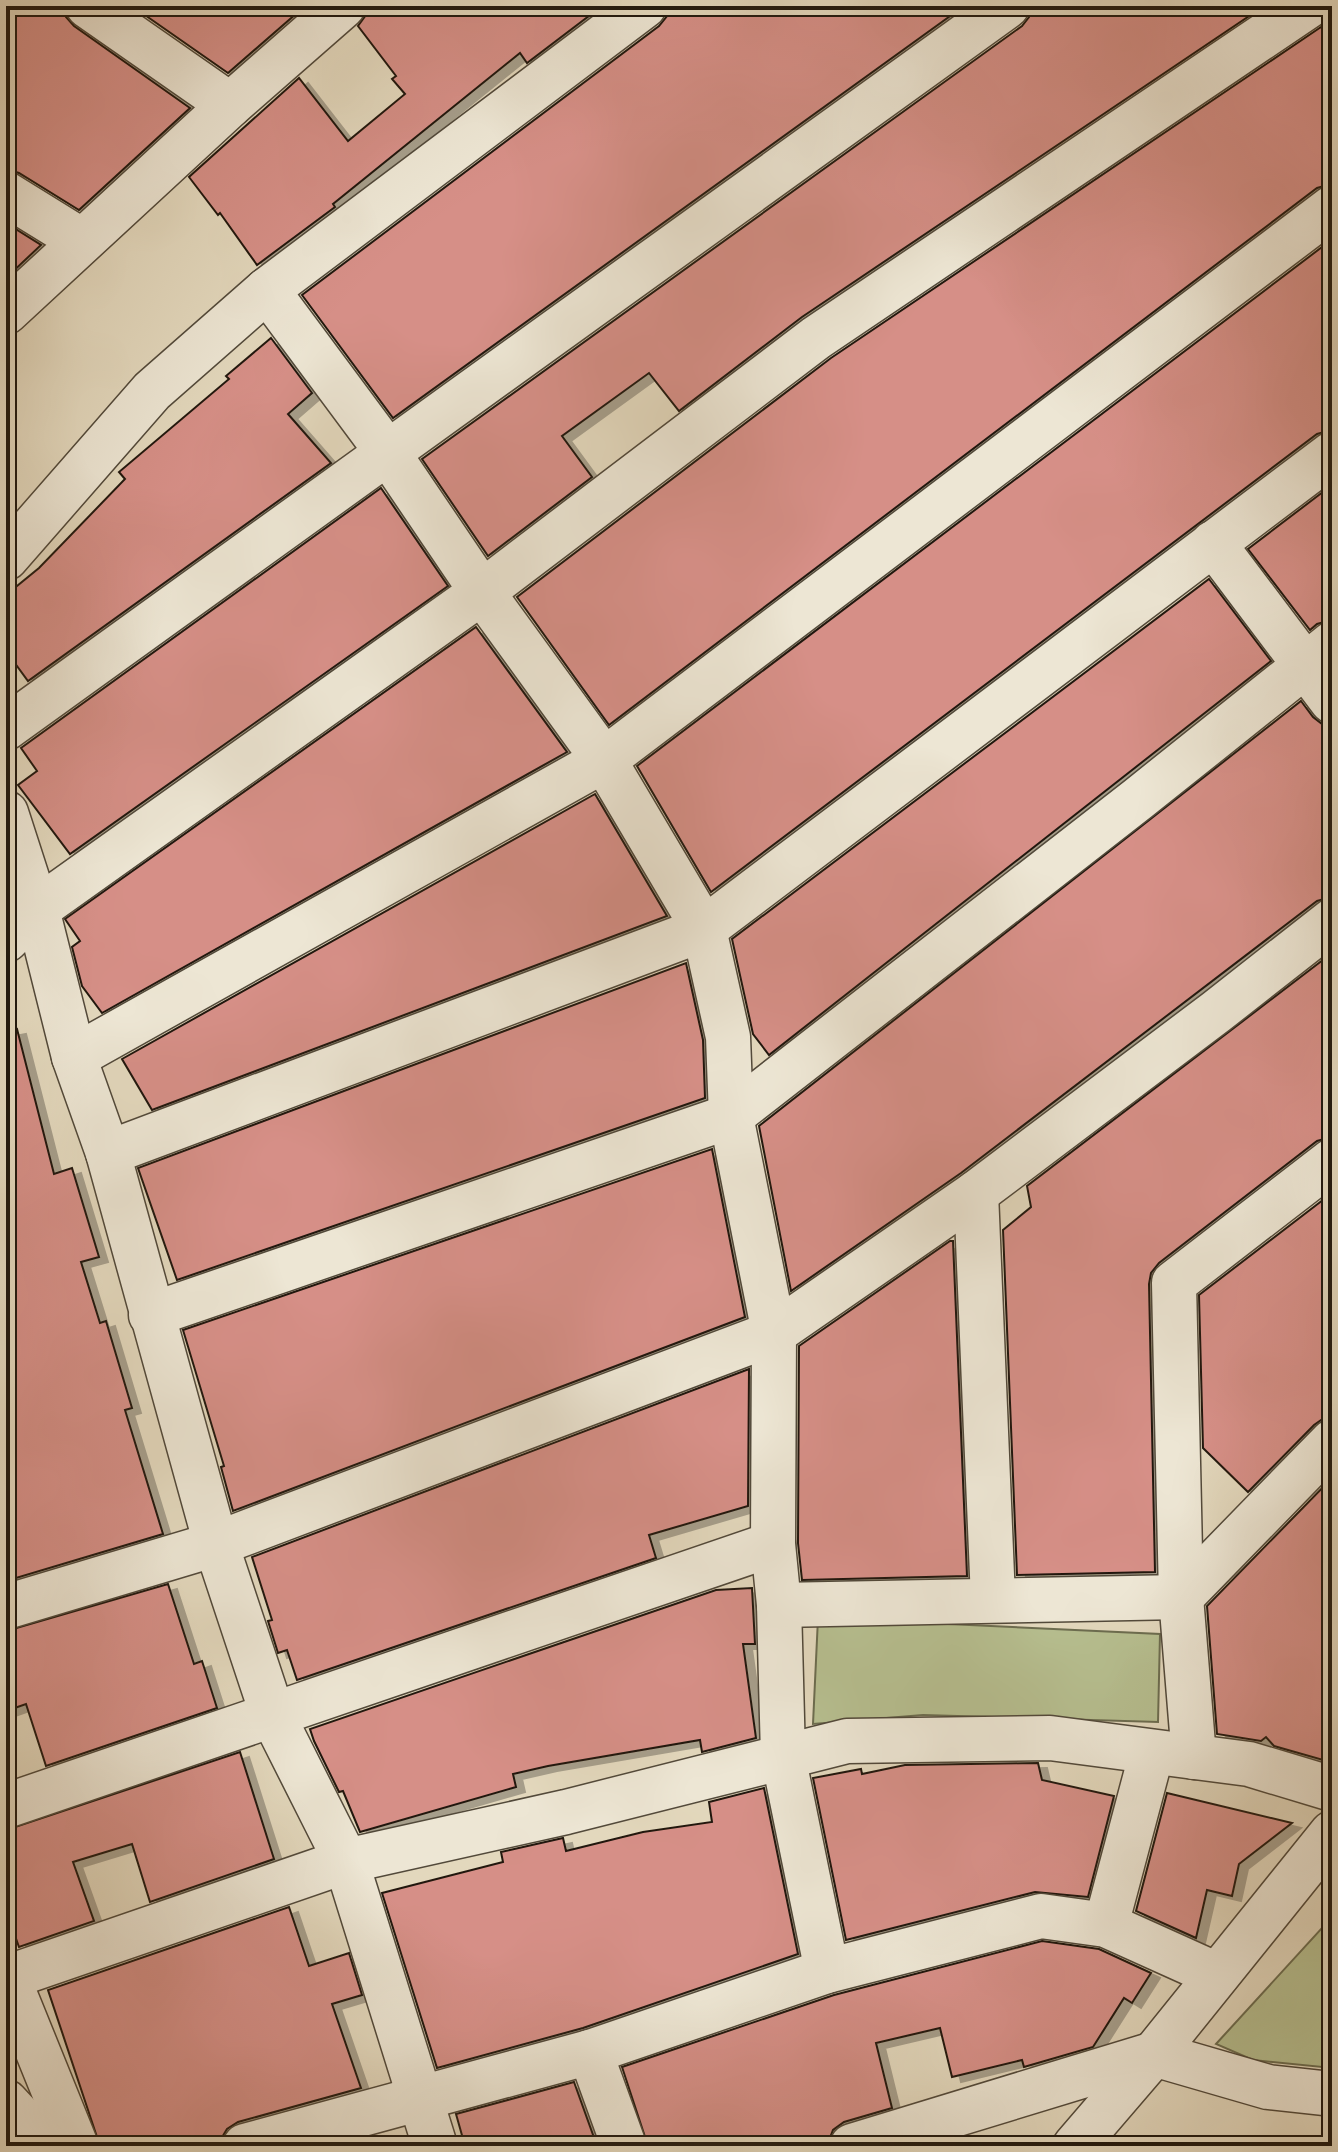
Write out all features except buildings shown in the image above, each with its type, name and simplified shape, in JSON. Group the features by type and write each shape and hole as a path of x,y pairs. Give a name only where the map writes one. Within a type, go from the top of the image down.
{"street":[{"path":"88,6 230,105"},
{"path":"6,312 230,105 343,6"},
{"path":"6,558 152,391 267,290 644,6"},
{"path":"6,728 1007,6"},
{"path":"6,940 37,909 482,592 816,338 1308,6"},
{"path":"6,194 82,241"},
{"path":"74,1057 604,760 1332,208"},
{"path":"267,290 388,453 482,592 604,760 704,929 728,1037 731,1116 774,1333 773,1544 779,1605 783,1756 827,1971"},
{"path":"108,1153 704,929 1332,454"},
{"path":"1213,543 1319,654 1332,701"},
{"path":"151,1315 731,1116 1319,654"},
{"path":"6,813 37,909 74,1057 108,1153 216,1544 273,1716 346,1861 435,2146"},
{"path":"6,1607 216,1544 774,1333 976,1193 1332,921"},
{"path":"1106,1925 1173,1754 1181,1597 1174,1283 1332,1161"},
{"path":"976,1193 993,1599"},
{"path":"779,1605 1181,1597 1332,1442"},
{"path":"6,1806 773,1544"},
{"path":"76,2146 7,1976 346,1861 566,1812 847,1741 1050,1738 1249,1764 1332,1789"},
{"path":"1075,2146 1154,2054 1332,1833"},
{"path":"245,2146 590,2052 827,1971 1041,1916 1106,1925 1217,1975"},
{"path":"590,2052 624,2146"},
{"path":"852,2146 1154,2054 1268,2087 1332,2094"},
{"path":"6,2102 47,2146"}],"green space":[{"path":"818,1618 1160,1634 1158,1722 923,1715 813,1724"},
{"path":"1332,1917 1332,2068 1253,2060 1216,2044"}]}
